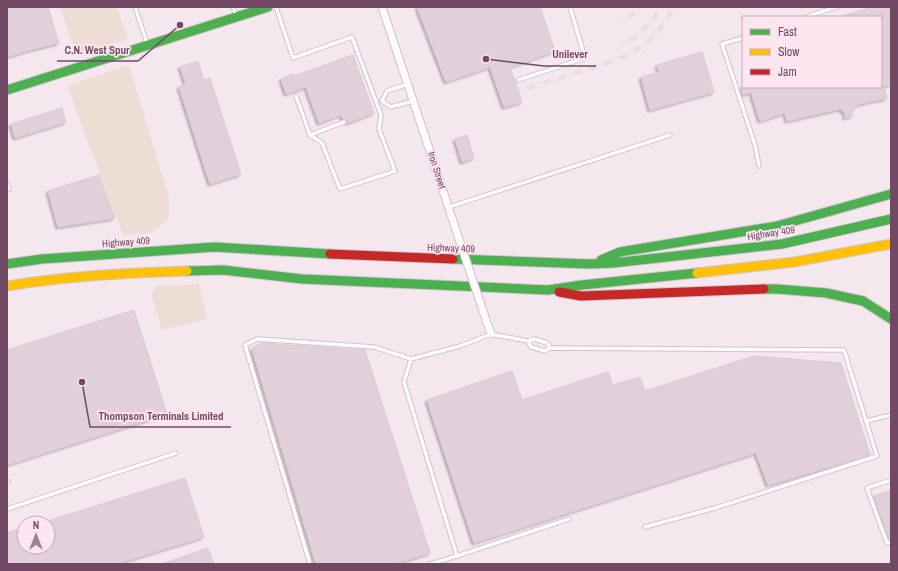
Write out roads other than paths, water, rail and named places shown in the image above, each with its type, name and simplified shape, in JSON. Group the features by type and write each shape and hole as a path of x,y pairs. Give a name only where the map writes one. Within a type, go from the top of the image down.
{"main road":[{"path":"7,90 268,7"},
{"path":"590,264 620,252 777,226 891,194"},
{"name":"Highway 409","path":"7,264 42,259 215,247 349,255 590,264 782,244 891,219"},
{"path":"548,290 794,262 891,244"},
{"path":"7,286 44,280 116,273 223,270 302,279 548,290 581,296 777,288 826,293 863,301 891,319"}],"street":[{"name":"Iron Street","path":"382,7 491,334"}],"lane":[{"path":"134,7 147,45"},
{"path":"233,7 237,17"},
{"path":"276,7 293,58 352,37 377,102 381,115 379,129 395,171 340,188 322,143 310,135 296,96"},
{"path":"518,80 586,58 570,7"},
{"path":"809,16 836,7"},
{"path":"742,38 722,44 755,145 760,166"},
{"path":"382,101 387,91 408,84"},
{"path":"377,102 382,101 391,107 413,101"},
{"path":"373,112 379,109"},
{"path":"310,135 344,122"},
{"path":"449,207 670,135"},
{"path":"7,182 9,189 7,189"},
{"path":"310,564 245,345 257,339 374,347 411,359 460,346 491,334 528,341 534,339 547,343 550,348"},
{"path":"528,341 531,347 545,350 550,348 844,350 877,456 715,508 645,527"},
{"path":"411,359 404,382 457,556"},
{"path":"866,420 891,415"},
{"path":"7,509 176,453"},
{"path":"891,480 867,488 887,543 891,542"},
{"path":"430,564 569,519"}],"railway":[{"path":"623,23 640,7"},
{"path":"623,44 634,38 654,19 659,7"},
{"path":"520,90 624,57 647,43 657,33 666,21 673,7"}],"place":[{"name":"C.N. West Spur","path":"180,25"},
{"name":"Unilever","path":"486,59"},
{"name":"Thompson Terminals Limited","path":"82,382"}]}
